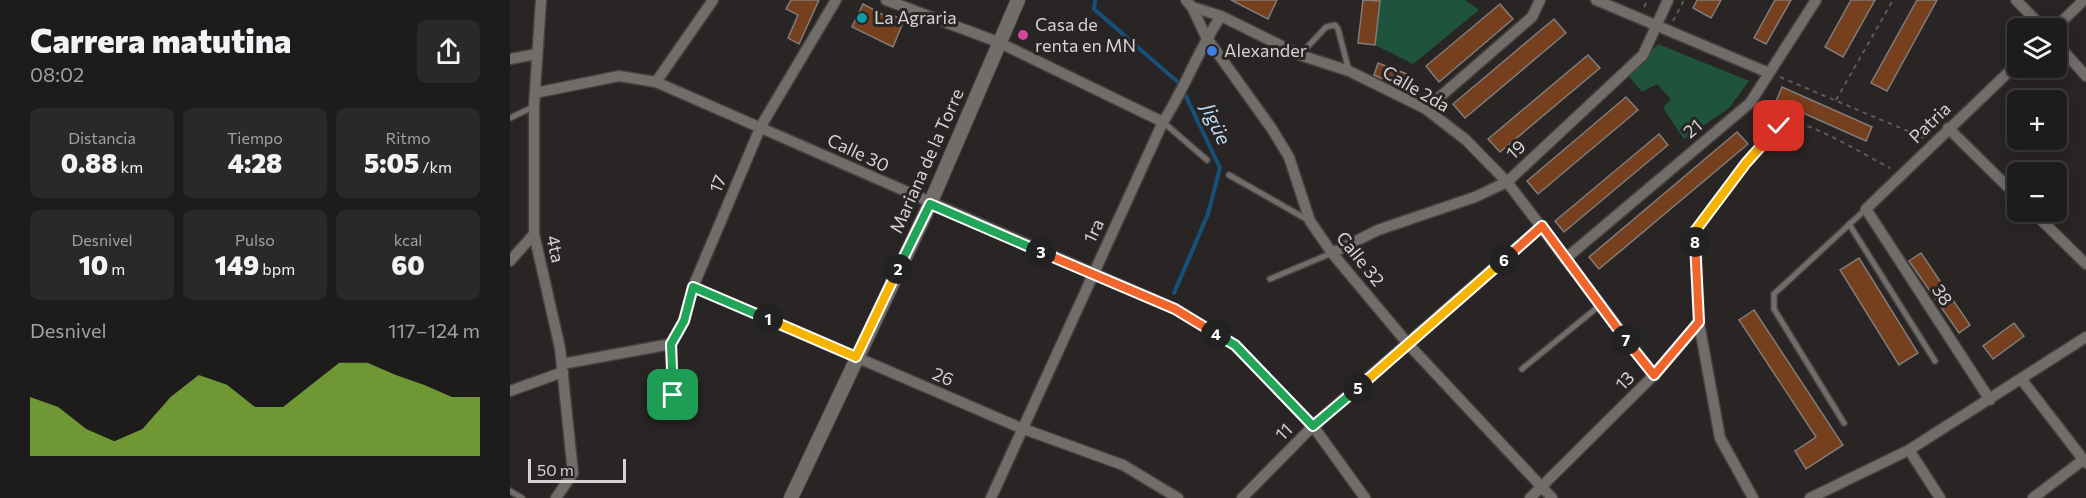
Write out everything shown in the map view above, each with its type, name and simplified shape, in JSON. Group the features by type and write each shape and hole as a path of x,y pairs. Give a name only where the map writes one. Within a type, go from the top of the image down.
{"street":[{"name":"4ta","path":"541,0 534,106 534,234 562,368 573,473 556,498"},
{"path":"656,82 713,0"},
{"name":"17","path":"673,395 671,344 684,321 693,287 761,126 836,0"},
{"path":"886,0 922,5 1163,122"},
{"name":"Mariana de la Torre","path":"791,498 930,204 1018,0"},
{"path":"1426,109 1532,17 1540,0"},
{"path":"1596,0 1769,73"},
{"name":"19","path":"1332,253 1378,230 1475,197 1507,182 1643,55 1668,0"},
{"name":"21","path":"1565,259 1749,103 1816,0"},
{"path":"2016,0 2033,18"},
{"path":"2065,18 2084,0"},
{"name":"Calle 2da","path":"1189,4 1221,16 1300,55 1349,71 1426,109 1466,140 1507,182 1542,226 1599,306 1654,375"},
{"name":"Calle 32","path":"1189,4 1206,37 1272,129 1289,157 1310,221 1332,253 1409,345 1552,498"},
{"name":"1ra","path":"992,497 1021,428 1163,122 1181,94 1206,37 1221,16"},
{"path":"510,59 537,54"},
{"path":"2067,55 2086,76"},
{"name":"Patria","path":"1866,209 2007,73"},
{"name":"Calle 30","path":"535,93 619,76 656,82 761,126 930,204 1175,309 1235,345 1313,426 1365,498"},
{"path":"1948,128 2007,185"},
{"name":"38","path":"1866,209 1990,400"},
{"path":"2043,222 2086,264"},
{"name":"11","path":"1242,498 1313,426 1409,345 1542,226"},
{"path":"1695,231 1699,322 1720,438 1753,498"},
{"path":"510,261 534,234"},
{"name":"26","path":"693,287 1021,428 1123,465 1178,498"},
{"name":"13","path":"1530,498 1654,375 1699,322"},
{"path":"1810,498 1910,450 2086,338"},
{"path":"510,390 562,368 671,344"},
{"path":"2022,380 2085,462 2033,498"},
{"path":"1910,450 1940,498"}],"lane":[{"path":"1300,55 1326,27 1335,25 1338,28 1349,71"},
{"path":"510,118 534,106"},
{"path":"1163,122 1207,160"},
{"path":"1229,175 1310,221"},
{"path":"1844,423 1774,309 1774,294 1866,209"},
{"path":"1850,224 1935,361"},
{"path":"1270,279 1332,253"},
{"path":"1522,369 1599,306"},
{"path":"510,491 522,498"}],"path":[{"path":"1668,30 1684,0"},
{"path":"1836,100 1893,0"},
{"path":"1769,73 1934,142"},
{"path":"1695,231 1746,163 1779,126 1789,122 1811,128 1901,174"}],"green space":[{"path":"1371,0 1465,0 1479,10 1413,64 1375,45 1380,1"},
{"path":"1658,44 1749,81 1729,108 1684,139 1663,108 1671,99 1657,84 1642,92 1628,75"}],"building":[{"path":"791,0 819,0 799,44 788,38 798,15 786,9"},
{"path":"1231,0 1277,0 1268,19"},
{"path":"1363,0 1380,1 1375,45 1358,43"},
{"path":"1697,0 1721,0 1711,18 1693,8"},
{"path":"1775,0 1791,0 1766,44 1754,38"},
{"path":"1851,0 1875,0 1843,57 1825,47"},
{"path":"1917,0 1937,0 1887,91 1871,83"},
{"path":"863,4 887,17 889,14 904,20 893,47 852,27"},
{"path":"1500,4 1513,19 1439,82 1426,66"},
{"path":"1554,19 1566,33 1465,118 1453,104"},
{"path":"1588,55 1600,68 1500,152 1488,139"},
{"path":"1378,63 1412,76 1407,90 1374,75"},
{"path":"1782,87 1872,127 1866,141 1776,101"},
{"path":"1626,97 1638,110 1538,194 1527,181"},
{"path":"1737,132 1748,144 1599,269 1589,257"},
{"path":"1659,134 1668,145 1564,232 1555,221"},
{"path":"1921,253 1970,325 1959,333 1909,261"},
{"path":"1859,258 1918,353 1899,365 1840,270"},
{"path":"1754,310 1843,445 1806,469 1795,451 1816,437 1739,320"},
{"path":"2014,323 2024,336 1993,359 1983,346"}],"waterway":[{"name":"Jigüe","path":"1095,0 1094,9 1180,84 1220,168 1208,214 1174,293"}],"place":[{"name":"La Agraria","path":"862,18"},
{"name":"Casa de renta en MN","path":"1023,35"},
{"name":"Alexander","path":"1212,51"}],"route":[{"path":"673,395 671,344 684,321 693,287 856,357 930,204 1175,309 1235,345 1313,426 1409,345 1542,226 1599,306 1654,375 1699,322 1695,231 1746,163 1779,126"}]}
